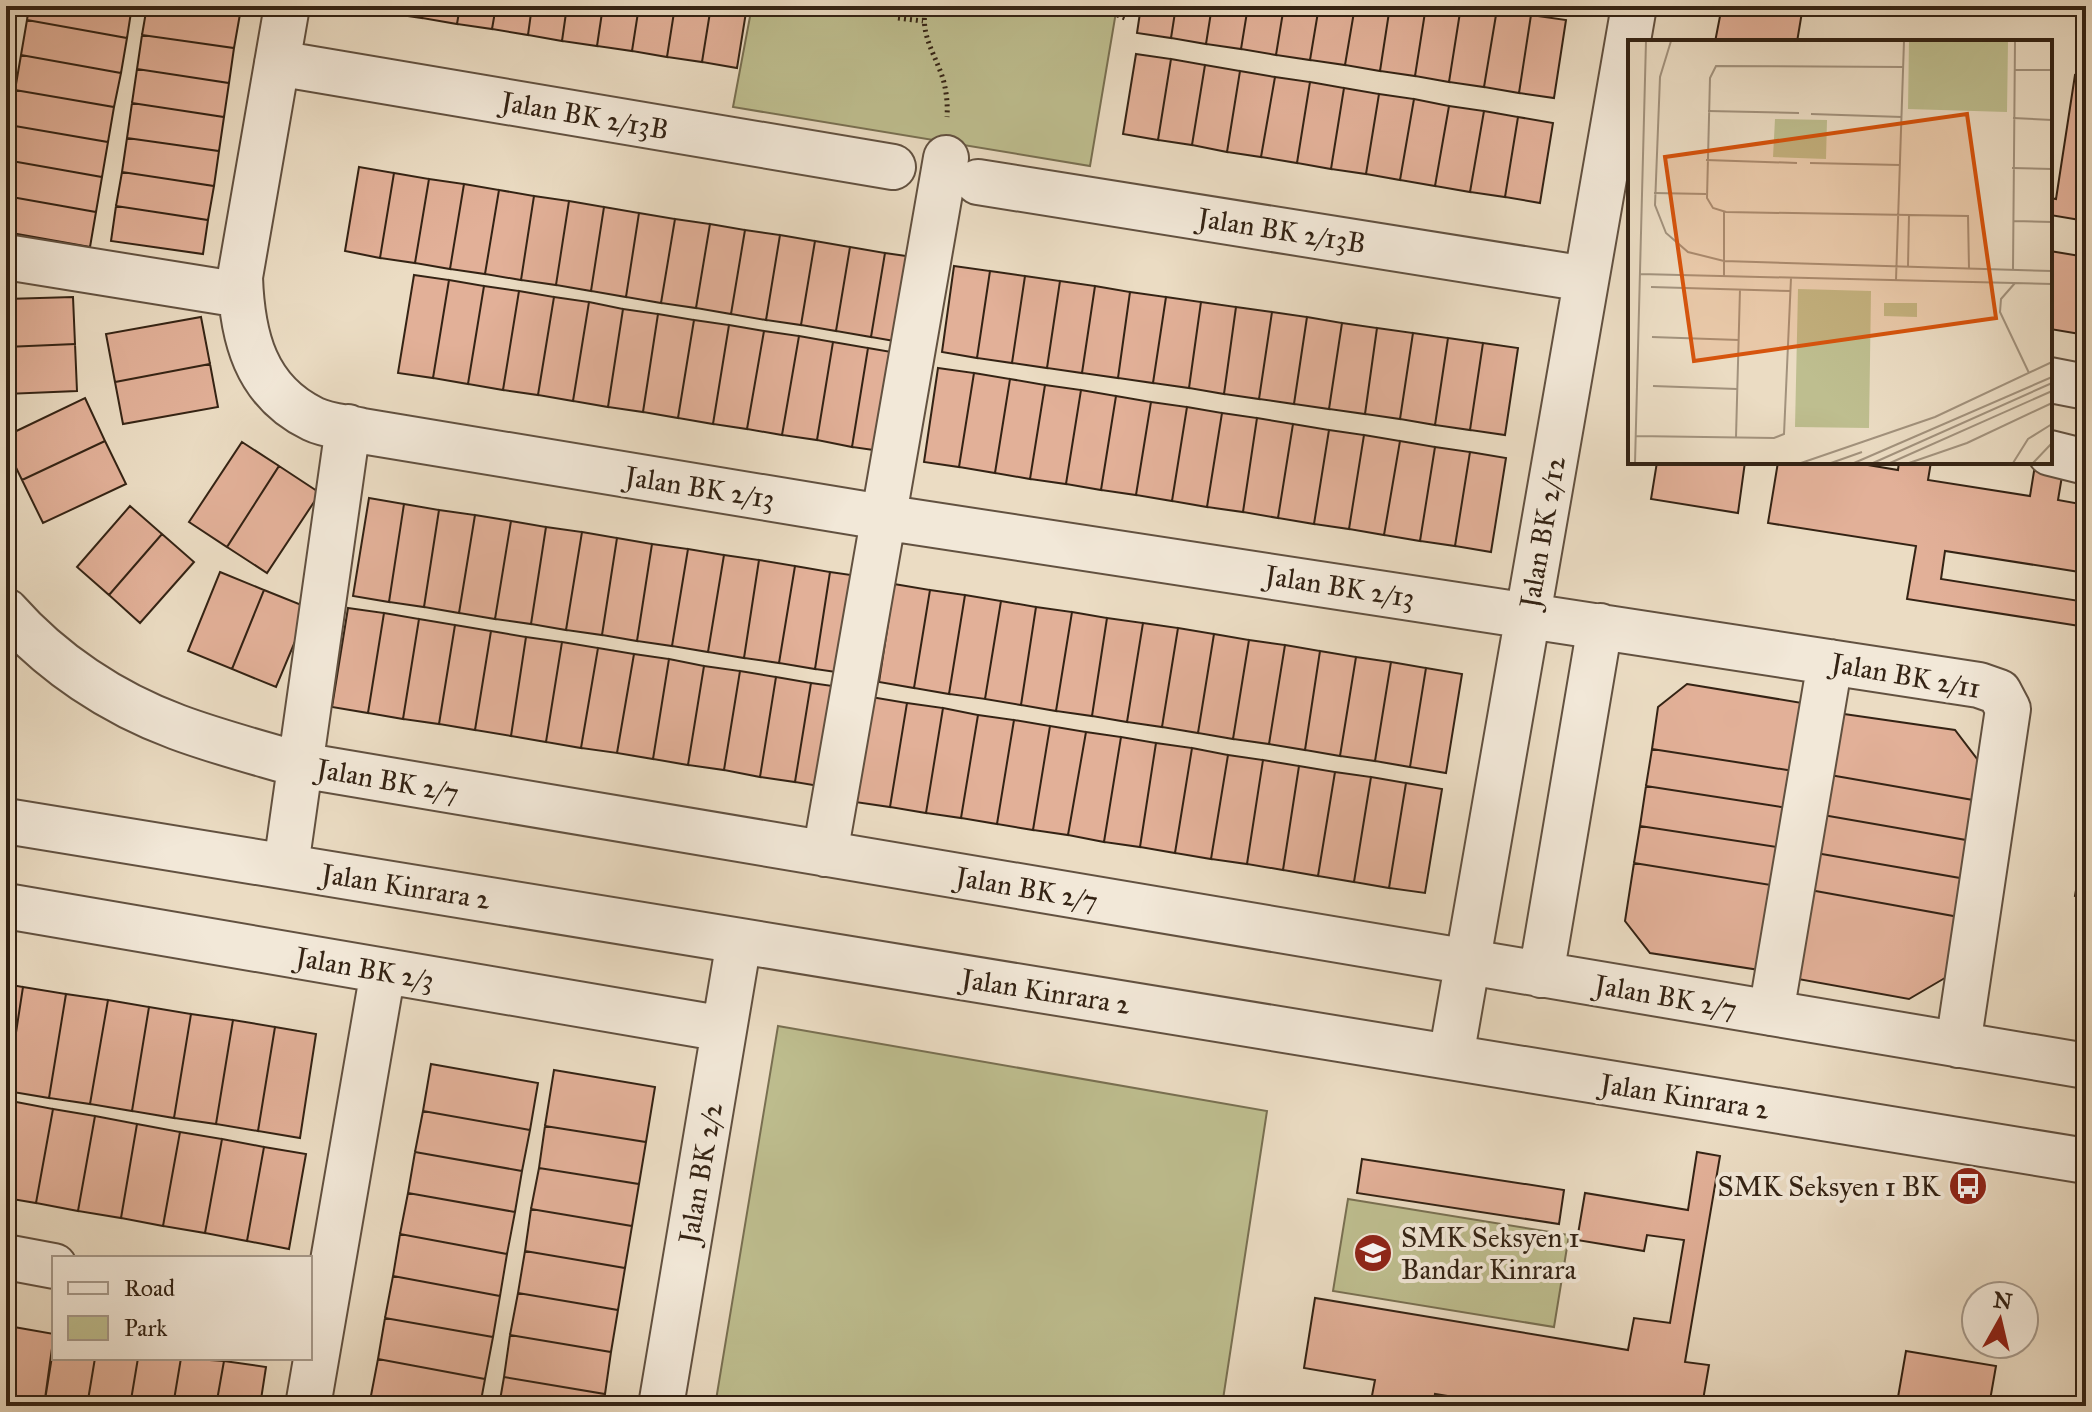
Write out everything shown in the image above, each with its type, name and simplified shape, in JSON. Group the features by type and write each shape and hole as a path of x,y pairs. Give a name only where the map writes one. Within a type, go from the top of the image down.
{"street":[{"name":"Jalan BK 2/13","path":"287,6 240,277 242,320 254,361 280,396 314,419 882,517 1528,614"},
{"name":"Jalan BK 2/12","path":"1628,40 1634,6"},
{"name":"Jalan BK 2/12","path":"1451,1057 1628,40"},
{"name":"Jalan BK 2/13B","path":"277,63 893,167"},
{"name":"Jalan BK 2/13B","path":"962,170 1586,279"},
{"path":"825,854 882,517 962,170"},
{"path":"6,257 241,295"},
{"path":"2052,380 2086,387"},
{"path":"286,866 348,427"},
{"path":"2052,454 2086,462"},
{"name":"Jalan BK 2/7","path":"6,611 67,668 123,703 177,727 300,765 2086,1066"},
{"name":"Jalan BK 2/11","path":"1528,614 1979,685 1999,692 2008,709 1958,1045"},
{"path":"1541,975 1600,626"},
{"path":"1771,1013 1830,662"},
{"name":"Jalan Kinrara 2","path":"6,821 2086,1161"},
{"name":"Jalan BK 2/3","path":"6,906 724,1029"},
{"name":"Jalan BK 2/2","path":"661,1406 739,941"},
{"path":"308,1406 317,1311 383,971"},
{"path":"6,1257 52,1266"}],"path":[{"path":"926,6 923,21 929,48 942,74 962,170"},
{"path":"1095,6 1125,18"},
{"path":"898,18 923,21"}],"green space":[{"path":"752,6 1117,6 1090,166 733,107"},
{"path":"778,1026 1267,1111 1222,1406 715,1406"},
{"path":"1348,1199 1569,1235 1554,1327 1333,1291"}],"building":[{"path":"29,6 132,6 127,38 27,20"},
{"path":"147,6 185,6 240,14 234,48 142,35"},
{"path":"185,6 241,6 240,14"},
{"path":"388,6 424,6 422,18 387,13"},
{"path":"424,6 460,6 457,24 422,18"},
{"path":"460,6 496,6 492,29 457,24"},
{"path":"496,6 532,6 528,35 492,29"},
{"path":"532,6 567,6 562,41 528,35"},
{"path":"567,6 603,6 597,46 562,41"},
{"path":"603,6 639,6 632,51 597,46"},
{"path":"639,6 675,6 667,57 632,51"},
{"path":"675,6 711,6 702,62 667,57"},
{"path":"711,6 747,6 737,68 702,62"},
{"path":"1141,6 1176,6 1171,38 1137,33"},
{"path":"1176,6 1212,6 1206,44 1171,38"},
{"path":"1212,6 1248,6 1241,49 1206,44"},
{"path":"1248,6 1284,6 1276,55 1241,49"},
{"path":"1284,6 1319,6 1310,60 1276,55"},
{"path":"1319,6 1355,6 1345,65 1310,60"},
{"path":"1355,6 1390,6 1380,71 1345,65"},
{"path":"1390,6 1426,6 1415,76 1380,71"},
{"path":"1426,6 1461,6 1449,82 1415,76"},
{"path":"1461,6 1497,9 1484,87 1449,82"},
{"path":"1722,6 1803,6 1797,40 1715,40"},
{"path":"1497,9 1531,15 1519,93 1484,87"},
{"path":"1531,15 1566,20 1554,98 1519,93"},
{"path":"27,20 127,38 121,73 21,55"},
{"path":"142,35 234,48 229,83 137,69"},
{"path":"1136,54 1171,59 1158,140 1123,134"},
{"path":"21,55 121,73 114,107 15,90"},
{"path":"1171,59 1205,65 1192,145 1158,140"},
{"path":"1205,65 1240,71 1227,152 1192,145"},
{"path":"137,69 229,83 224,117 132,103"},
{"path":"1240,71 1275,77 1261,157 1227,152"},
{"path":"2075,75 2086,77 2086,221 2052,215 2052,198 2056,199"},
{"path":"1275,77 1310,82 1297,163 1261,157"},
{"path":"1310,82 1344,88 1331,169 1297,163"},
{"path":"1344,88 1379,94 1366,174 1331,169"},
{"path":"15,90 114,107 108,142 9,125"},
{"path":"1379,94 1414,99 1400,180 1366,174"},
{"path":"1414,99 1449,106 1435,186 1400,180"},
{"path":"132,103 224,117 219,151 127,138"},
{"path":"1449,106 1484,111 1470,192 1435,186"},
{"path":"1484,111 1518,117 1505,197 1470,192"},
{"path":"1518,117 1553,123 1540,203 1505,197"},
{"path":"9,125 108,142 102,177 6,160"},
{"path":"127,138 219,151 214,186 122,172"},
{"path":"6,160 102,177 96,212 6,196"},
{"path":"359,167 394,173 380,258 345,251"},
{"path":"122,172 214,186 208,220 116,206"},
{"path":"394,173 429,179 415,263 380,258"},
{"path":"429,179 464,184 450,269 415,263"},
{"path":"464,184 499,190 485,274 450,269"},
{"path":"499,190 534,196 521,280 485,274"},
{"path":"6,196 96,212 90,247 6,232"},
{"path":"534,196 569,201 556,285 521,280"},
{"path":"569,201 604,207 591,291 556,285"},
{"path":"116,206 208,220 203,254 111,241"},
{"path":"604,207 639,213 626,297 591,291"},
{"path":"639,213 675,219 661,303 626,297"},
{"path":"675,219 710,224 696,308 661,303"},
{"path":"710,224 745,230 731,314 696,308"},
{"path":"745,230 780,235 766,320 731,314"},
{"path":"780,235 815,241 801,325 766,320"},
{"path":"815,241 850,247 836,331 801,325"},
{"path":"850,247 885,253 871,337 836,331"},
{"path":"2052,251 2086,257 2086,335 2052,329"},
{"path":"885,253 920,258 906,343 871,337"},
{"path":"954,266 990,271 977,358 942,352"},
{"path":"990,271 1025,276 1012,363 977,358"},
{"path":"414,275 449,280 433,378 398,373"},
{"path":"1025,276 1060,281 1047,368 1012,363"},
{"path":"449,280 484,286 468,384 433,378"},
{"path":"1060,281 1095,286 1082,373 1047,368"},
{"path":"484,286 519,291 503,390 468,384"},
{"path":"1095,286 1130,292 1118,378 1082,373"},
{"path":"519,291 554,297 538,395 503,390"},
{"path":"1130,292 1166,297 1153,383 1118,378"},
{"path":"73,297 75,344 6,347 6,299"},
{"path":"554,297 589,302 573,401 538,395"},
{"path":"1166,297 1201,302 1189,388 1153,383"},
{"path":"589,302 623,309 608,407 573,401"},
{"path":"1201,302 1236,307 1224,394 1189,388"},
{"path":"1236,307 1272,312 1259,399 1224,394"},
{"path":"623,309 658,314 643,412 608,407"},
{"path":"1272,312 1307,317 1294,404 1259,399"},
{"path":"658,314 694,320 678,418 643,412"},
{"path":"201,317 210,364 115,382 106,334"},
{"path":"1307,317 1342,323 1329,409 1294,404"},
{"path":"694,320 729,325 713,424 678,418"},
{"path":"1342,323 1377,328 1365,414 1329,409"},
{"path":"729,325 764,331 747,429 713,424"},
{"path":"1377,328 1413,333 1400,419 1365,414"},
{"path":"764,331 799,336 782,435 747,429"},
{"path":"1413,333 1448,338 1435,425 1400,419"},
{"path":"799,336 833,342 817,440 782,435"},
{"path":"1448,338 1483,343 1470,430 1435,425"},
{"path":"833,342 868,348 852,447 817,440"},
{"path":"1483,343 1518,348 1505,435 1470,430"},
{"path":"75,344 77,391 6,394 6,347"},
{"path":"868,348 903,354 888,452 852,447"},
{"path":"210,364 218,407 123,424 115,382"},
{"path":"938,368 974,373 959,467 924,462"},
{"path":"974,373 1010,379 995,473 959,467"},
{"path":"1010,379 1045,385 1030,479 995,473"},
{"path":"1045,385 1081,390 1066,484 1030,479"},
{"path":"1081,390 1116,396 1101,490 1066,484"},
{"path":"1116,396 1151,402 1136,495 1101,490"},
{"path":"85,398 105,441 22,480 6,447 6,436"},
{"path":"1151,402 1187,407 1172,501 1136,495"},
{"path":"1187,407 1222,413 1207,507 1172,501"},
{"path":"1222,413 1257,418 1243,512 1207,507"},
{"path":"1257,418 1293,424 1278,518 1243,512"},
{"path":"1293,424 1329,430 1314,524 1278,518"},
{"path":"1329,430 1364,435 1349,529 1314,524"},
{"path":"1364,435 1400,441 1384,535 1349,529"},
{"path":"105,441 126,484 43,523 22,480"},
{"path":"1400,441 1435,447 1420,541 1384,535"},
{"path":"242,442 279,466 227,547 189,522"},
{"path":"1435,447 1470,452 1455,546 1420,541"},
{"path":"1470,452 1506,458 1491,552 1455,546"},
{"path":"1657,464 1745,464 1738,513 1651,499"},
{"path":"1778,464 1862,464 1898,470 1899,464 1931,464 1928,480 2030,496 2035,465 2063,470 2058,500 2086,505 2086,573 1945,551 1941,579 2086,602 2086,627 1907,599 1916,546 1768,523"},
{"path":"279,466 320,493 267,573 227,547"},
{"path":"369,498 404,504 389,602 353,596"},
{"path":"404,504 439,510 424,607 389,602"},
{"path":"130,506 162,534 109,595 77,567"},
{"path":"439,510 475,515 459,613 424,607"},
{"path":"475,515 511,521 495,619 459,613"},
{"path":"511,521 546,527 531,624 495,619"},
{"path":"546,527 582,532 566,630 531,624"},
{"path":"582,532 617,538 602,635 566,630"},
{"path":"162,534 194,562 140,623 109,595"},
{"path":"617,538 652,544 637,641 602,635"},
{"path":"652,544 688,549 672,646 637,641"},
{"path":"688,549 724,555 708,652 672,646"},
{"path":"724,555 759,560 744,658 708,652"},
{"path":"759,560 795,566 779,663 744,658"},
{"path":"795,566 830,572 815,669 779,663"},
{"path":"220,572 264,590 232,669 188,651"},
{"path":"830,572 865,577 850,674 815,669"},
{"path":"894,584 930,590 914,688 879,682"},
{"path":"264,590 309,608 276,687 232,669"},
{"path":"930,590 965,595 949,694 914,688"},
{"path":"965,595 1001,601 985,699 949,694"},
{"path":"1001,601 1036,607 1021,705 985,699"},
{"path":"1036,607 1072,612 1056,711 1021,705"},
{"path":"348,608 384,613 368,713 332,707"},
{"path":"1072,612 1107,618 1092,716 1056,711"},
{"path":"384,613 419,619 403,719 368,713"},
{"path":"1107,618 1143,623 1127,722 1092,716"},
{"path":"419,619 455,625 439,724 403,719"},
{"path":"1143,623 1178,628 1162,727 1127,722"},
{"path":"455,625 491,631 475,730 439,724"},
{"path":"1178,628 1214,634 1198,733 1162,727"},
{"path":"491,631 526,637 511,736 475,730"},
{"path":"1214,634 1249,640 1233,739 1198,733"},
{"path":"526,637 562,642 546,742 511,736"},
{"path":"1249,640 1285,645 1269,744 1233,739"},
{"path":"562,642 598,648 581,748 546,742"},
{"path":"1285,645 1320,651 1305,750 1269,744"},
{"path":"598,648 634,654 617,753 581,748"},
{"path":"1320,651 1356,657 1340,756 1305,750"},
{"path":"634,654 669,659 653,759 617,753"},
{"path":"1356,657 1391,662 1375,761 1340,756"},
{"path":"669,659 704,666 688,765 653,759"},
{"path":"1391,662 1426,668 1410,767 1375,761"},
{"path":"704,666 740,671 724,770 688,765"},
{"path":"1426,668 1462,674 1446,773 1410,767"},
{"path":"740,671 776,677 760,777 724,770"},
{"path":"776,677 811,683 795,782 760,777"},
{"path":"811,683 847,688 831,788 795,782"},
{"path":"1687,684 1814,705 1800,772 1652,749 1658,707"},
{"path":"871,697 907,703 890,807 855,802"},
{"path":"907,703 943,708 926,813 890,807"},
{"path":"943,708 978,715 961,818 926,813"},
{"path":"1837,713 1955,730 1984,768 1979,801 1830,775"},
{"path":"978,715 1014,720 997,824 961,818"},
{"path":"1014,720 1050,726 1033,830 997,824"},
{"path":"1050,726 1086,732 1068,835 1033,830"},
{"path":"1086,732 1121,737 1104,842 1068,835"},
{"path":"1121,737 1156,743 1140,847 1104,842"},
{"path":"1156,743 1192,748 1175,853 1140,847"},
{"path":"1192,748 1228,755 1211,859 1175,853"},
{"path":"1652,749 1800,772 1794,809 1646,786"},
{"path":"1228,755 1263,760 1247,864 1211,859"},
{"path":"1263,760 1299,766 1283,870 1247,864"},
{"path":"1299,766 1335,772 1318,876 1283,870"},
{"path":"1335,772 1371,777 1354,882 1318,876"},
{"path":"1830,775 1979,801 1972,841 1823,815"},
{"path":"1371,777 1406,783 1389,888 1354,882"},
{"path":"1406,783 1442,789 1425,893 1389,888"},
{"path":"1646,786 1794,809 1789,849 1640,826"},
{"path":"1823,815 1972,841 1966,879 1816,853"},
{"path":"1640,826 1789,849 1783,887 1634,863"},
{"path":"2086,833 2086,898 2075,896"},
{"path":"1816,853 1966,879 1959,917 1810,890"},
{"path":"1634,863 1783,887 1766,971 1650,953 1625,921"},
{"path":"1810,890 1959,917 1950,975 1909,999 1798,979"},
{"path":"6,984 23,987 7,1091 6,1091"},
{"path":"23,987 66,994 49,1098 7,1091"},
{"path":"66,994 108,1000 90,1104 49,1098"},
{"path":"108,1000 149,1007 132,1111 90,1104"},
{"path":"149,1007 191,1014 174,1118 132,1111"},
{"path":"191,1014 233,1020 216,1124 174,1118"},
{"path":"233,1020 275,1027 258,1131 216,1124"},
{"path":"275,1027 316,1034 300,1138 258,1131"},
{"path":"431,1064 538,1083 530,1130 423,1111"},
{"path":"554,1070 655,1087 646,1142 545,1126"},
{"path":"6,1100 11,1101 6,1130"},
{"path":"11,1101 53,1109 36,1203 6,1198 6,1130"},
{"path":"53,1109 95,1116 78,1211 36,1203"},
{"path":"423,1111 530,1130 522,1171 415,1152"},
{"path":"95,1116 137,1124 121,1218 78,1211"},
{"path":"137,1124 180,1132 163,1226 121,1218"},
{"path":"545,1126 646,1142 639,1184 539,1168"},
{"path":"180,1132 222,1139 205,1233 163,1226"},
{"path":"222,1139 264,1147 247,1241 205,1233"},
{"path":"264,1147 306,1154 289,1249 247,1241"},
{"path":"415,1152 522,1171 515,1212 408,1193"},
{"path":"1697,1152 1720,1156 1685,1362 1709,1365 1702,1406 1508,1406 1435,1394 1433,1406 1370,1406 1375,1380 1304,1368 1315,1298 1628,1350 1634,1318 1670,1323 1684,1240 1647,1235 1644,1251 1577,1240 1585,1193 1688,1210"},
{"path":"1362,1159 1564,1190 1559,1224 1357,1193"},
{"path":"539,1168 639,1184 632,1226 531,1209"},
{"path":"408,1193 515,1212 507,1254 400,1234"},
{"path":"531,1209 632,1226 625,1268 525,1251"},
{"path":"400,1234 507,1254 500,1296 393,1276"},
{"path":"525,1251 625,1268 618,1310 518,1293"},
{"path":"393,1276 500,1296 493,1337 385,1318"},
{"path":"518,1293 618,1310 611,1352 510,1335"},
{"path":"385,1318 493,1337 485,1379 378,1359"},
{"path":"6,1326 14,1327 6,1378"},
{"path":"14,1327 52,1334 44,1406 6,1406 6,1378"},
{"path":"510,1335 611,1352 605,1394 504,1377"},
{"path":"1906,1351 1996,1366 1989,1406 1868,1406 1869,1399 1897,1403"},
{"path":"52,1356 52,1360 95,1360 87,1406 44,1406"},
{"path":"378,1359 485,1379 480,1406 369,1406"},
{"path":"95,1360 138,1360 130,1406 87,1406"},
{"path":"138,1360 181,1360 173,1406 130,1406"},
{"path":"181,1360 224,1361 216,1406 173,1406"},
{"path":"224,1361 266,1367 260,1406 216,1406"},
{"path":"504,1377 605,1394 603,1406 499,1406"}],"place":[{"name":"SMK Seksyen 1 BK","path":"1968,1186"},
{"name":"SMK Seksyen 1 Bandar Kinrara","path":"1373,1253"}]}
